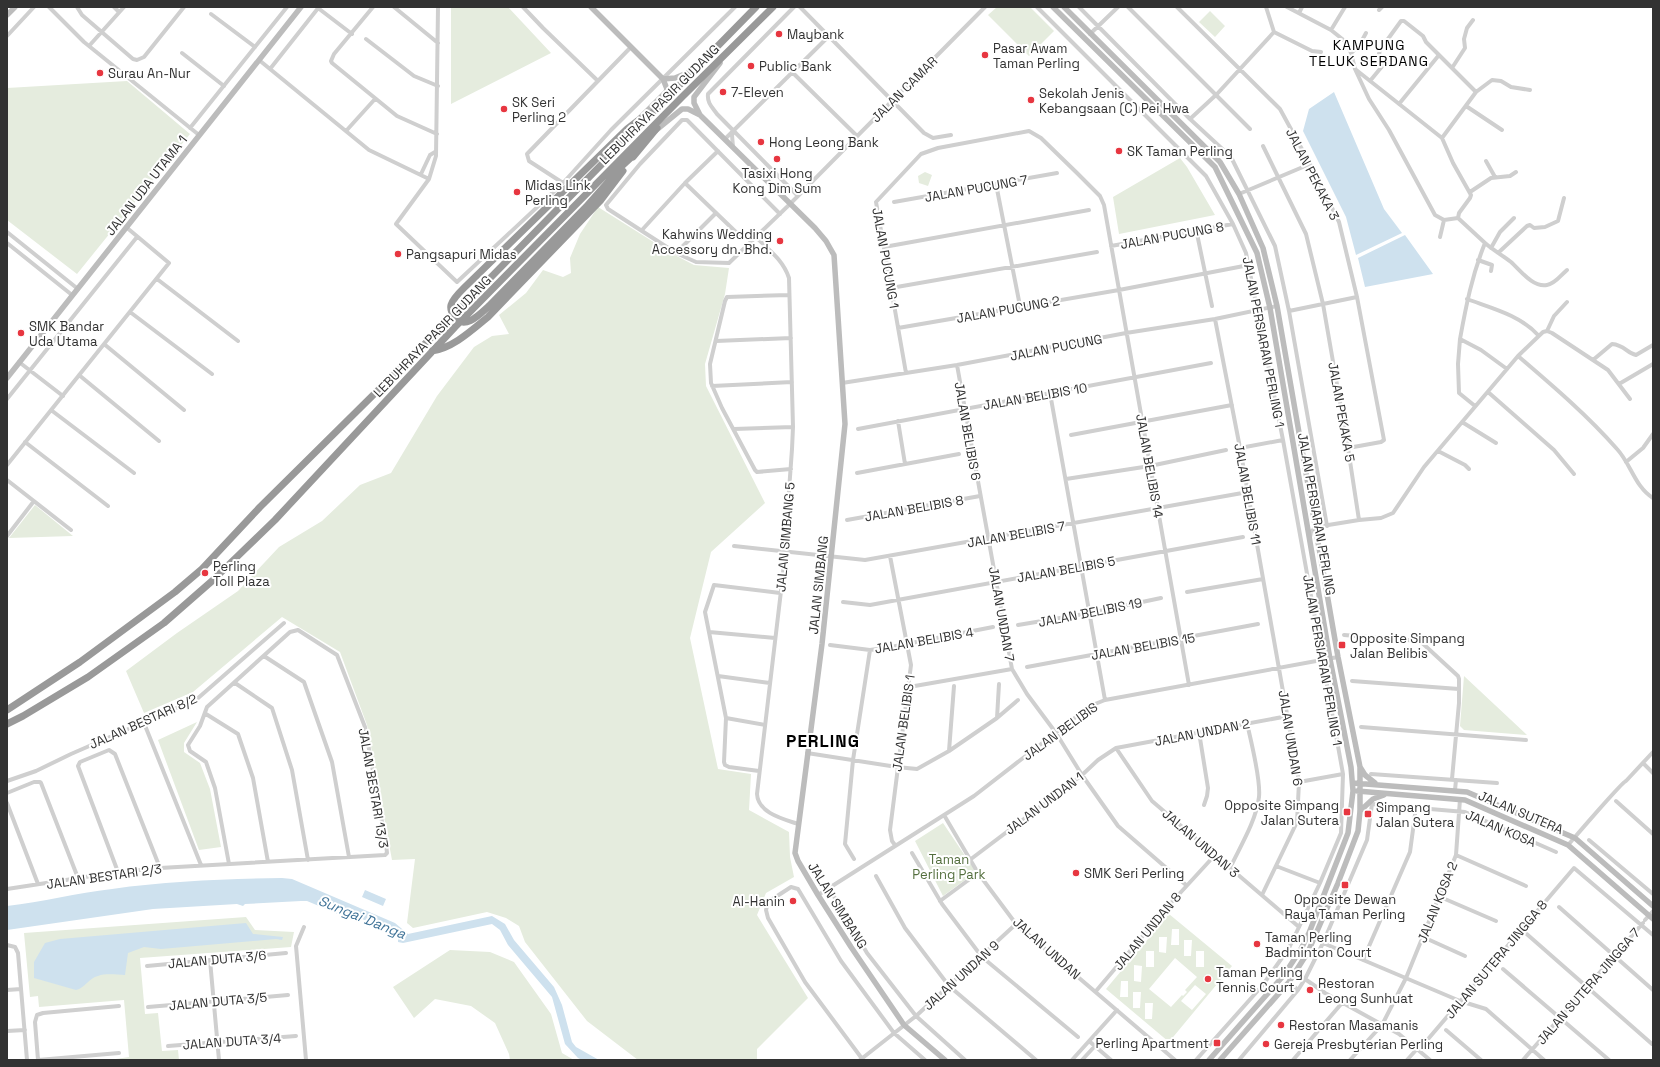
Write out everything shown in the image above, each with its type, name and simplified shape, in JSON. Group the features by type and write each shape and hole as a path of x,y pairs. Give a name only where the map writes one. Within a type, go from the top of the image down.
{"highway":[{"name":"LEBUHRAYA PASIR GUDANG","path":"7,710 80,662 175,592 202,569 266,502 449,320 756,7"},
{"name":"LEBUHRAYA PASIR GUDANG","path":"7,724 88,677 164,623 212,581 275,520 432,351 682,97 773,7"},
{"path":"432,351 442,349 470,331 488,317 601,200 635,154 682,97"},
{"path":"635,154 622,165 586,207 475,319 463,322 457,320 452,314 450,307 453,300 490,262 608,148 640,119 653,112"}],"street":[{"path":"7,15 15,7"},
{"path":"7,36 34,7"},
{"path":"50,7 84,42 199,136"},
{"path":"77,7 82,15 134,59 141,59 184,7"},
{"path":"114,7 119,12"},
{"path":"89,46 124,7"},
{"path":"190,128 286,7"},
{"name":"JALAN UDA UTAMA 1","path":"7,378 301,7"},
{"path":"270,68 318,7 352,34"},
{"path":"373,7 334,54 331,61 332,64 397,116 437,134"},
{"path":"394,7 438,43"},
{"path":"438,7 436,156 429,179 396,225 457,282 563,183 612,130 735,7"},
{"path":"523,7 598,81"},
{"path":"591,7 663,79 668,89 640,119"},
{"path":"794,7 708,94 708,101 734,131 798,196"},
{"path":"800,7 924,133 933,138 951,135"},
{"name":"JALAN CAMAR","path":"676,253 698,263 729,263 798,196 985,7"},
{"name":"JALAN PERSIARAN PERLING 1","path":"1037,7 1206,176 1233,224 1246,253 1284,440 1343,774 1341,833 1320,883 1289,948 1262,986 1196,1060"},
{"name":"JALAN PERSIARAN PERLING","path":"1053,7 1215,167 1257,253 1270,308 1330,659 1353,783 1348,833 1309,933 1301,949 1284,975 1209,1060"},
{"name":"JALAN PERSIARAN PERLING","path":"1064,7 1220,162 1239,194 1263,248 1277,306 1338,657 1360,767 1361,783 1358,831 1338,883 1308,952 1289,982 1220,1060"},
{"path":"1080,7 1190,119 1231,157 1248,191 1274,246 1289,311 1327,526"},
{"path":"1090,34 1118,7"},
{"path":"1128,7 1217,94 1250,129"},
{"name":"JALAN PEKAKA 3","path":"1177,7 1280,109 1339,222 1357,297 1384,440 1381,442 1348,448"},
{"path":"1266,7 1274,32 1312,51 1321,52"},
{"path":"1287,7 1331,30 1346,42 1351,53 1355,69 1369,98 1389,130 1435,214 1444,220 1458,218"},
{"path":"1299,13 1302,7"},
{"path":"1331,30 1345,7"},
{"path":"211,14 255,47"},
{"path":"1452,68 1465,48 1464,39 1467,28 1473,20"},
{"path":"1370,81 1384,64 1384,60 1379,54 1380,50 1402,21 1404,21 1423,36 1426,42 1476,92"},
{"path":"1190,119 1217,94 1274,32"},
{"path":"1351,53 1359,46 1366,32"},
{"path":"725,139 829,36"},
{"path":"366,39 414,76 438,86"},
{"path":"563,183 529,161 527,154 631,48"},
{"path":"700,115 694,103 694,97 729,51"},
{"path":"182,53 224,86"},
{"path":"1399,104 1439,55"},
{"path":"259,60 369,150 429,179"},
{"path":"1355,69 1442,138 1453,163 1470,192 1470,198 1459,213 1458,218"},
{"path":"663,79 674,78 692,71"},
{"path":"792,72 857,136"},
{"path":"1442,138 1476,92 1492,80 1501,81 1511,87 1530,90"},
{"path":"346,131 375,99"},
{"path":"1466,106 1502,130"},
{"path":"652,134 682,109 688,109 700,115"},
{"name":"JALAN SIMBANG","path":"700,115 815,228 826,241 834,255 845,424 832,556 795,853 798,861 818,895 904,1025 945,1060"},
{"path":"716,213 676,253 608,209 606,205 640,164 682,120 686,120 780,214"},
{"path":"719,134 734,131"},
{"path":"733,147 732,135 734,131"},
{"name":"JALAN PUCUNG 1","path":"906,373 876,202 921,154 938,148 1028,131 1041,138 1100,196 1104,205 1111,246"},
{"path":"936,138 938,148"},
{"name":"JALAN PEKAKA 5","path":"1263,146 1306,234 1323,304 1359,520"},
{"path":"642,230 685,183 718,151"},
{"path":"421,174 430,155 435,152"},
{"path":"1486,161 1495,177"},
{"path":"1239,194 1278,176 1310,164"},
{"path":"1470,192 1491,178 1510,176 1516,172"},
{"name":"JALAN PUCUNG 7","path":"894,202 1057,173"},
{"path":"685,183 739,235"},
{"path":"996,184 1020,306"},
{"path":"1498,253 1527,226 1530,225 1534,228 1545,227 1558,221 1564,198"},
{"path":"884,247 1089,210"},
{"path":"1458,218 1485,243 1534,282 1543,286 1549,285 1567,270"},
{"path":"1491,248 1500,232 1514,218"},
{"path":"1440,237 1444,220"},
{"name":"JALAN PUCUNG 8","path":"1111,246 1196,229 1233,224"},
{"path":"7,465 169,263 126,227"},
{"path":"1196,229 1212,306"},
{"path":"7,232 78,289"},
{"path":"7,399 137,237"},
{"name":"JALAN SIMBANG 5","path":"756,237 780,260 786,268 788,278 793,427 791,470 780,593 756,794 760,804 776,817 798,824"},
{"path":"7,243 72,295"},
{"path":"1475,406 1459,392 1458,364 1466,299 1485,243"},
{"name":"JALAN BELIBIS 14","path":"1111,246 1189,685"},
{"path":"891,288 1097,252"},
{"path":"1478,260 1492,265 1491,271"},
{"name":"JALAN PUCUNG 2","path":"898,328 1119,290 1249,265"},
{"path":"157,279 238,341"},
{"path":"789,295 727,296 710,364 712,386 756,472 791,470"},
{"path":"1289,311 1357,297"},
{"path":"1466,299 1518,319 1531,327 1538,335"},
{"path":"1310,538 1311,532 1316,527 1381,518 1388,516 1393,512 1424,467 1518,356 1538,335 1547,332 1554,316 1567,302"},
{"name":"JALAN PUCUNG","path":"842,383 957,365 1126,333 1259,311 1277,306"},
{"path":"130,312 212,374"},
{"name":"JALAN BELIBIS 11","path":"1215,319 1264,579 1279,669"},
{"path":"1547,332 1608,370 1630,399"},
{"path":"716,341 791,338"},
{"path":"1460,339 1481,350 1508,369"},
{"path":"104,344 184,410"},
{"path":"1593,360 1612,344 1621,345 1631,354 1636,355 1653,345"},
{"path":"1518,356 1592,422 1619,451 1644,493 1653,498"},
{"path":"19,362 63,396"},
{"name":"JALAN BELIBIS 10","path":"858,429 1211,363"},
{"path":"1619,384 1653,364"},
{"name":"JALAN BELIBIS 6","path":"957,365 980,496"},
{"path":"79,375 159,441"},
{"path":"712,386 792,382"},
{"path":"1488,392 1554,450 1574,474"},
{"path":"1050,393 1090,613 1104,700"},
{"path":"1071,435 1232,405"},
{"path":"51,410 134,474"},
{"path":"898,421 905,464"},
{"path":"1462,422 1496,443"},
{"path":"734,429 793,427"},
{"path":"1626,462 1643,448 1653,434"},
{"path":"1240,448 1284,440"},
{"path":"25,442 108,506"},
{"path":"1066,479 1150,466 1226,450"},
{"path":"1438,451 1470,469"},
{"path":"857,473 958,454"},
{"path":"7,480 71,530"},
{"name":"JALAN BELIBIS 7","path":"734,546 865,560 1248,492"},
{"name":"JALAN BELIBIS 8","path":"847,520 980,496"},
{"name":"JALAN UNDAN 7","path":"980,496 1012,669 1027,694 1056,733 1082,775 1118,826 1186,885"},
{"path":"7,536 34,501"},
{"name":"JALAN BELIBIS 5","path":"843,602 870,605 1243,537"},
{"name":"JALAN BELIBIS 1","path":"890,556 911,665 890,830 892,840 895,845"},
{"path":"1187,592 1264,579"},
{"path":"759,771 729,767 725,765 726,718 705,612 714,585 780,593"},
{"name":"JALAN BELIBIS 19","path":"1018,625 1090,613 1161,598"},
{"name":"JALAN BESTARI 8/2","path":"7,781 36,771 71,754 197,699 284,623"},
{"name":"JALAN BELIBIS 15","path":"1027,667 1258,624"},
{"name":"JALAN BELIBIS 4","path":"830,645 870,650 993,627"},
{"name":"JALAN BESTARI 13/3","path":"201,866 384,856 387,849 365,727 337,656 295,630 290,632 264,656"},
{"path":"709,632 775,638"},
{"path":"1344,635 1418,640 1458,676 1459,689 1452,780 1455,790"},
{"path":"854,859 845,844 853,760 870,650"},
{"path":"229,864 215,788 206,762 188,749 189,743 206,714 207,707 264,656 304,682 332,762 349,858"},
{"name":"JALAN BELIBIS","path":"818,895 974,796 1090,706 1104,700 1323,661 1338,657"},
{"path":"909,687 1012,669"},
{"name":"JALAN UNDAN 6","path":"1262,895 1297,822 1299,782 1279,669"},
{"path":"718,676 770,683"},
{"path":"1352,681 1459,689"},
{"path":"235,683 272,708 292,770 308,860"},
{"path":"997,718 999,684"},
{"path":"948,751 954,686"},
{"path":"807,753 897,768 920,768 997,718 1018,700"},
{"path":"206,714 238,734 253,778 268,862"},
{"name":"JALAN UNDAN 2","path":"1116,748 1288,716"},
{"path":"726,718 765,725"},
{"path":"144,722 201,866"},
{"path":"1230,868 1255,813 1259,795 1258,781 1247,724"},
{"path":"1361,728 1526,740"},
{"path":"1199,732 1208,788 1204,805"},
{"name":"JALAN UNDAN 3","path":"1116,748 1152,801 1299,927"},
{"name":"JALAN UNDAN 1","path":"971,859 1082,775 1098,760 1116,748"},
{"path":"118,872 78,766 80,762 111,750 115,754 160,868"},
{"path":"1568,845 1607,803 1621,784 1626,781 1653,752"},
{"path":"1643,763 1653,773"},
{"path":"1360,767 1365,775 1376,784"},
{"path":"1299,782 1343,774"},
{"path":"1371,774 1497,783"},
{"path":"1446,790 1452,780"},
{"path":"7,793 37,781 40,782 43,786 78,878"},
{"name":"JALAN SUTERA","path":"1353,783 1467,792 1575,838 1653,906"},
{"name":"JALAN SUTERA","path":"1353,791 1460,799 1568,845 1647,919"},
{"path":"1360,811 1373,799 1388,794"},
{"name":"JALAN KOSA 2","path":"1350,1060 1382,1024 1406,978 1438,896 1456,855 1460,799"},
{"path":"1616,801 1653,834"},
{"path":"7,803 38,884"},
{"name":"JALAN KOSA","path":"1323,943 1367,840 1372,804 1459,810 1556,852"},
{"path":"1363,960 1410,852 1416,807"},
{"name":"JALAN UNDAN","path":"944,815 978,873 1016,924 1175,1060"},
{"path":"1589,840 1653,894"},
{"path":"912,853 940,901 982,957 1078,1037"},
{"name":"JALAN UNDAN 8","path":"1096,991 1186,885 1215,855"},
{"path":"1456,855 1526,886"},
{"name":"JALAN BESTARI 2/3","path":"7,889 118,872 201,866"},
{"path":"1276,866 1320,883"},
{"name":"JALAN SUTERA JINGGA 8","path":"1407,1060 1423,1044 1574,868 1647,919"},
{"path":"940,901 978,873"},
{"path":"876,876 905,928 949,986 1036,1060"},
{"path":"1649,890 1653,885"},
{"name":"JALAN SIMBANG","path":"862,1060 805,982 768,918 766,910 768,902 791,887 798,889 841,961 894,1033 925,1060"},
{"name":"JALAN SIMBANG","path":"829,888 867,952 916,1016 965,1060"},
{"path":"1438,896 1496,921"},
{"path":"1559,908 1653,990"},
{"path":"1647,919 1653,935"},
{"name":"JALAN SUTERA JINGGA 7","path":"1523,1060 1647,919"},
{"name":"JALAN UNDAN 9","path":"862,1060 916,1016 982,957 1016,924"},
{"path":"304,927 296,946 306,1060"},
{"path":"1521,929 1652,1044"},
{"path":"1423,937 1465,956"},
{"path":"1239,1060 1306,979 1323,943 1460,1001 1486,1009 1544,1060"},
{"path":"7,945 15,946 18,953 27,1060"},
{"name":"JALAN DUTA 3/6","path":"148,966 286,953"},
{"path":"210,960 219,1060"},
{"path":"1504,969 1608,1060"},
{"path":"1306,979 1342,1002 1399,1034 1430,1060"},
{"path":"1289,982 1298,990"},
{"path":"7,990 21,989"},
{"name":"JALAN DUTA 3/5","path":"148,1007 288,995"},
{"path":"1293,1060 1342,1002"},
{"path":"119,1006 43,1013 37,1015 35,1022 38,1060 119,1053"},
{"path":"1072,1060 1117,1010"},
{"path":"7,1031 25,1030"},
{"path":"1446,1030 1481,1060"},
{"name":"JALAN DUTA 3/4","path":"168,1046 296,1036"},
{"path":"1090,1041 1111,1060"},
{"path":"1082,1060 1095,1046"}],"green space":[{"path":"451,7 508,7 551,53 451,104"},
{"path":"997,7 1030,7 1054,31 1029,56 988,15"},
{"path":"1210,11 1225,26 1215,37 1199,22"},
{"path":"127,81 190,134 77,274 7,220 7,88"},
{"path":"1180,158 1187,167 1215,215 1119,234 1113,197"},
{"path":"925,172 932,175 928,186 919,183 918,176"},
{"path":"598,207 671,253 694,265 729,268 725,294 705,364 706,386 765,503 711,552 690,638 718,769 751,774 749,810 789,832 790,857 794,877 766,893 757,915 808,998 757,1049 757,1060 638,1060 587,1021 525,942 519,926 506,918 487,912 413,928 407,923 415,859 392,860 367,725 340,652 282,617 193,692 144,713 126,671 177,633 238,591 279,547 322,521 360,485 391,473 437,396 474,347 492,336 509,334 499,315 526,293 543,270 563,277 571,273 570,258 580,234"},
{"path":"35,505 73,536 9,538"},
{"path":"1464,676 1527,735 1464,730 1460,726"},
{"path":"197,722 184,743 184,752 200,763 210,789 221,847 199,850 158,740"},
{"name":"Taman Perling Park","path":"943,823 976,872 943,896 915,841"},
{"name":"Taman Perling Tennis Court","path":"1169,914 1232,966 1169,1042 1106,989","holes":["1172,929 1179,929 1179,945 1171,945","1159,937 1167,937 1166,953 1159,952","1184,940 1192,940 1191,956 1184,956","1146,951 1154,951 1154,967 1146,967","1196,951 1204,951 1204,967 1196,967","1175,958 1197,977 1185,990 1187,992 1183,996 1182,995 1171,1007 1149,989","1134,965 1142,966 1141,982 1134,981","1121,981 1128,981 1128,997 1120,997","1195,985 1206,994 1192,1010 1181,1001","1133,992 1141,992 1140,1008 1133,1008","1145,1003 1153,1003 1152,1019 1145,1019"]},
{"path":"246,917 255,930 294,932 291,947 140,958 145,1014 158,1013 162,1051 178,1050 179,1060 109,1060 129,1057 124,1000 39,1007 38,996 30,997 24,933"},
{"path":"450,950 490,952 514,962 551,1014 562,1053 574,1060 510,1060 509,1054 495,1023 471,1006 435,999 414,1018 393,987"}],"water":[{"path":"1334,92 1384,209 1402,233 1356,255 1346,217 1303,131 1309,109"},
{"path":"1405,235 1433,274 1365,287 1358,258"},
{"name":"Sungai Danga","path":"282,878 292,879 395,923 408,934 492,916 505,924 514,940 554,987 562,1005 572,1042 576,1047 599,1060 582,1060 578,1058 565,1044 552,997 508,945 500,930 492,924 403,943 398,942 396,935 367,921 350,915 338,914 307,901 301,901 245,904 243,906 237,904 153,909 7,930 7,906 133,886 176,882"},
{"path":"365,890 386,899 383,906 362,897"},
{"path":"246,923 253,934 283,937 282,940 276,939 161,949 144,947 128,953 125,975 101,975 95,977 76,990 34,978 34,962 45,943 60,939"}],"place":[{"name":"Maybank","path":"779,34"},
{"name":"Pasar Awam Taman Perling","path":"985,55"},
{"name":"Public Bank","path":"751,66"},
{"name":"Surau An-Nur","path":"100,73"},
{"name":"7-Eleven","path":"723,92"},
{"name":"Sekolah Jenis Kebangsaan (C) Pei Hwa","path":"1031,100"},
{"name":"SK Seri Perling 2","path":"504,109"},
{"name":"Hong Leong Bank","path":"761,142"},
{"name":"SK Taman Perling","path":"1119,151"},
{"name":"Tasixi Hong Kong Dim Sum","path":"777,159"},
{"name":"Midas Link Perling","path":"517,192"},
{"name":"Kahwins Wedding Accessory dn. Bhd.","path":"780,241"},
{"name":"Pangsapuri Midas","path":"398,254"},
{"name":"SMK Bandar Uda Utama","path":"21,333"},
{"name":"Perling Toll Plaza","path":"205,573"},
{"name":"Opposite Simpang Jalan Belibis","path":"1342,645"},
{"name":"Opposite Simpang Jalan Sutera","path":"1347,812"},
{"name":"Simpang Jalan Sutera","path":"1368,814"},
{"name":"SMK Seri Perling","path":"1076,873"},
{"name":"Opposite Dewan Raya Taman Perling","path":"1345,885"},
{"name":"Al-Hanin","path":"793,901"},
{"name":"Taman Perling Badminton Court","path":"1257,944"},
{"name":"Taman Perling Tennis Court","path":"1208,979"},
{"name":"Restoran Leong Sunhuat","path":"1310,990"},
{"name":"Restoran Masamanis","path":"1281,1025"},
{"name":"Perling Apartment","path":"1217,1043"},
{"name":"Gereja Presbyterian Perling","path":"1266,1044"}],"district":[{"name":"KAMPUNG TELUK SERDANG","path":"1369,54"},
{"name":"PERLING","path":"823,741"}]}
